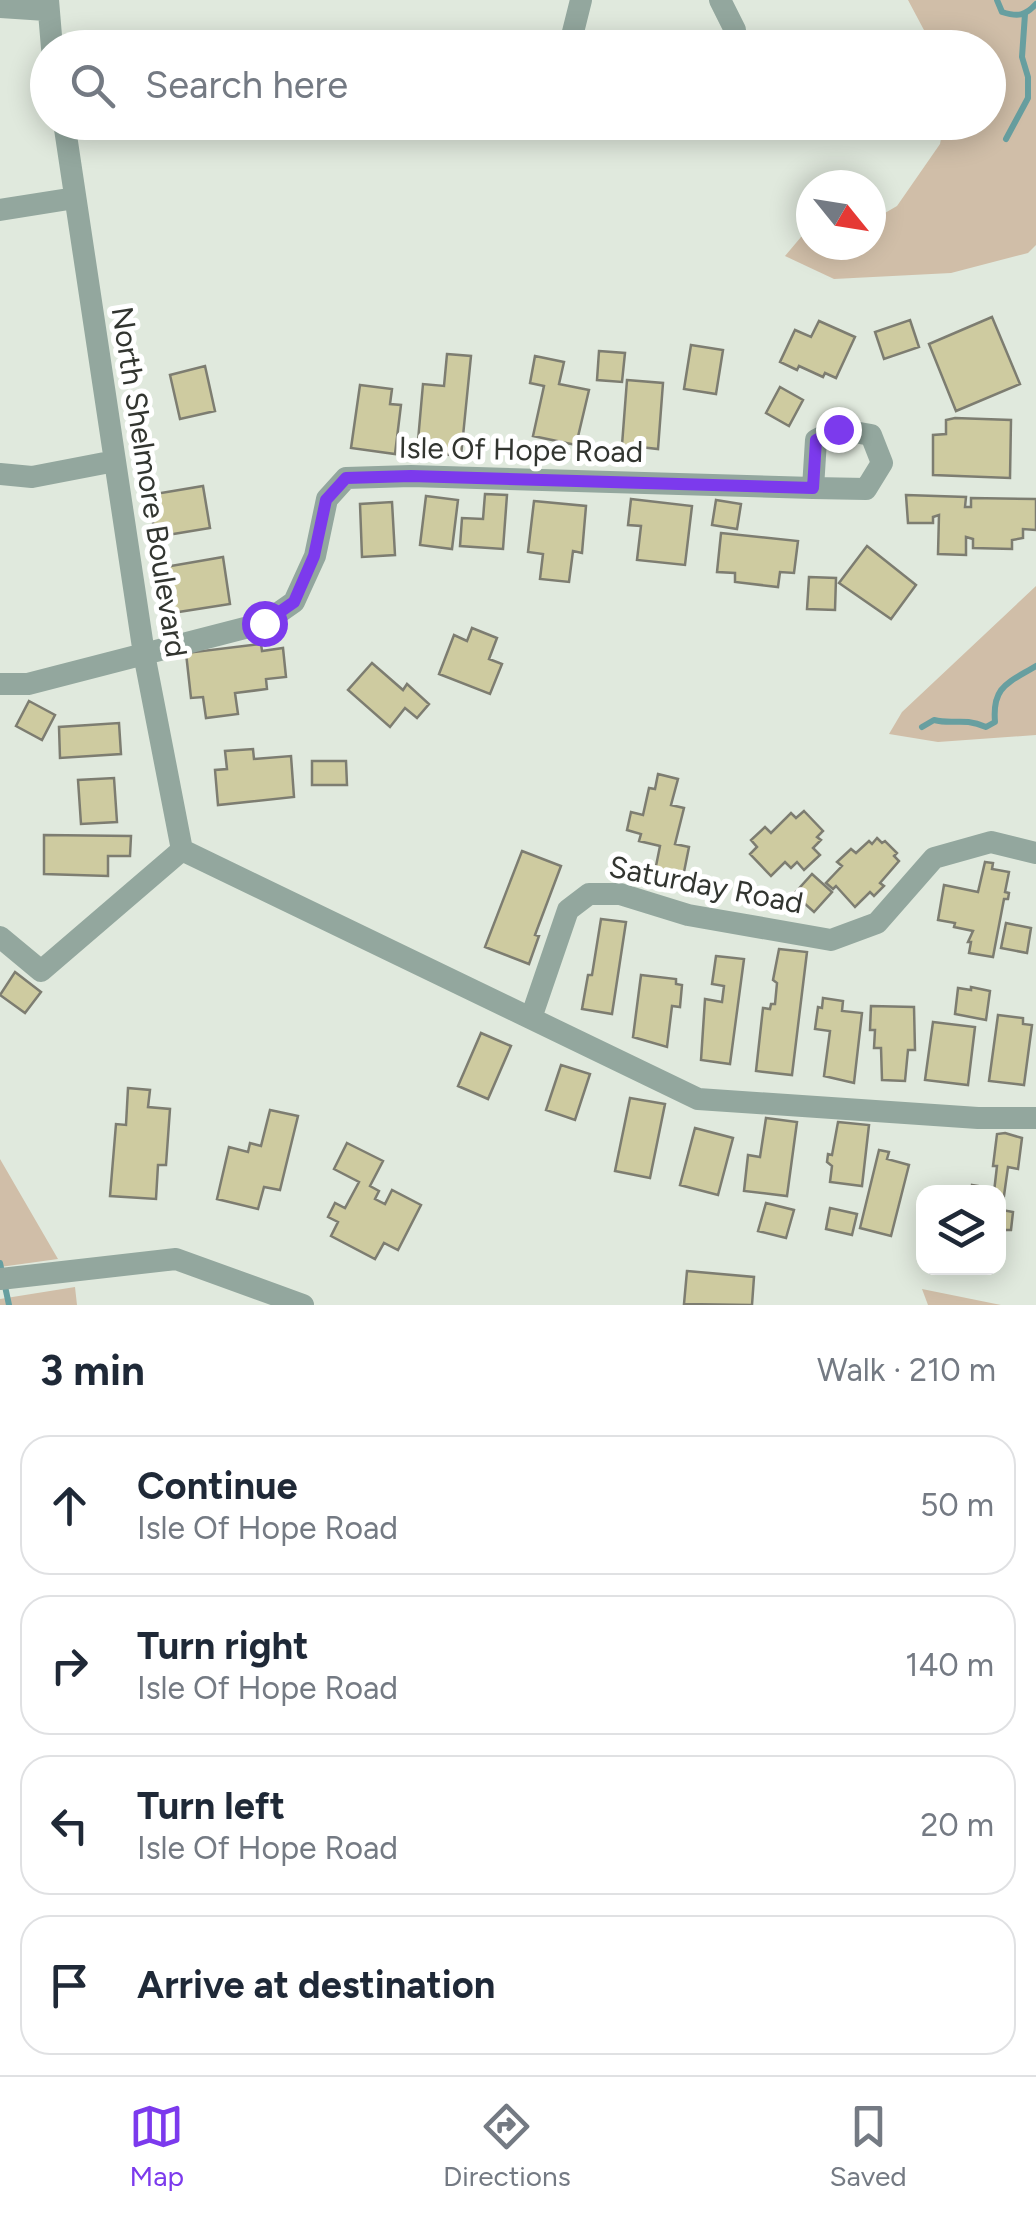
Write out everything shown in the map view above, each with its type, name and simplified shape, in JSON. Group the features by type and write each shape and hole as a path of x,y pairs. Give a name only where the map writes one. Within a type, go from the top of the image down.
{"street":[{"path":"574,30 582,0"},
{"path":"720,0 735,30"},
{"path":"0,7 47,5 50,30"},
{"name":"North Shelmore Boulevard","path":"67,140 144,654 182,850"},
{"path":"0,210 75,198"},
{"path":"0,474 32,477 115,461"},
{"name":"Isle Of Hope Road","path":"0,684 28,684 264,623 294,602 314,556 326,500 346,478 411,476 813,488"},
{"name":"Saturday Road","path":"531,1018 568,910 589,894 620,894 688,915 830,940 878,923 934,858 991,842 1036,853"},
{"path":"0,937 42,970 182,850 698,1099 978,1118 1036,1118"},
{"path":"0,1279 176,1258 303,1305"}],"shaded area":[{"path":"908,0 1036,0 1036,245 1028,253 951,273 834,279 785,256 796,243 796,260 886,260 886,212 897,206 941,140 1006,140 1006,30 924,30"},
{"path":"1036,586 1036,735 938,742 889,734 902,712"},
{"path":"0,1159 58,1259 0,1267"},
{"path":"75,1287 77,1305 0,1305 0,1299"},
{"path":"922,1289 1001,1305 928,1305"}],"building":[{"path":"992,317 1020,384 956,411 929,344"},
{"path":"910,320 919,347 884,359 875,332"},
{"path":"819,321 855,337 836,378 825,373 823,377 799,366 797,370 780,362 795,330 811,337"},
{"path":"691,345 723,350 716,394 684,389"},
{"path":"599,351 625,353 622,382 597,380"},
{"path":"447,354 471,356 461,456 417,452 423,384 444,386"},
{"path":"535,356 564,362 559,384 589,390 576,445 533,436 544,386 530,383"},
{"path":"205,366 215,411 180,419 170,375"},
{"path":"627,380 663,383 658,449 622,445"},
{"path":"360,385 392,389 390,404 401,405 395,454 351,448"},
{"path":"780,387 803,400 789,426 766,413"},
{"path":"946,420 1011,420 1010,478 933,475 933,435 946,434"},
{"path":"203,486 210,528 155,537 149,495"},
{"path":"485,494 507,495 503,549 460,546 462,518 483,519"},
{"path":"906,495 966,497 965,507 971,507 971,498 1036,499 1036,530 1023,529 1023,538 1012,540 1012,549 973,548 973,539 966,537 966,555 938,554 939,515 933,517 933,523 908,523"},
{"path":"426,496 458,500 452,549 420,545"},
{"path":"631,499 692,506 685,565 637,560 641,526 628,525"},
{"path":"716,500 741,504 737,529 712,525"},
{"path":"534,501 586,506 582,553 573,551 569,582 540,579 543,554 528,552"},
{"path":"392,502 395,555 362,557 360,504"},
{"path":"721,533 798,541 794,573 780,572 778,587 735,582 735,573 717,572"},
{"path":"867,546 916,585 891,619 839,583"},
{"path":"223,557 230,604 172,613 165,567"},
{"path":"809,577 836,578 835,610 807,609"},
{"path":"472,628 497,638 489,659 502,664 490,694 439,674 454,635 467,641"},
{"path":"261,644 262,651 283,648 286,677 266,679 267,689 235,693 238,714 206,718 203,697 191,698 186,653"},
{"path":"372,663 403,690 407,684 429,704 417,718 405,708 390,727 348,690"},
{"path":"29,701 55,715 42,740 16,726"},
{"path":"119,723 121,754 60,758 59,727"},
{"path":"253,749 254,759 291,756 294,797 218,805 215,770 227,769 225,751"},
{"path":"312,761 346,761 347,785 312,785"},
{"path":"658,774 678,779 671,805 684,808 675,844 689,847 683,877 655,871 660,846 639,841 641,834 627,830 631,812 643,815 649,788 655,789"},
{"path":"114,778 117,822 81,824 78,780"},
{"path":"804,811 823,831 813,848 820,855 804,870 797,862 791,868 785,862 771,876 750,854 757,847 751,840 765,827 771,833 791,813 796,818"},
{"path":"44,835 131,836 130,856 108,856 108,876 44,874"},
{"path":"877,838 897,853 894,856 899,861 880,883 884,886 874,896 870,892 855,907 836,886 833,889 826,883 842,866 837,862 851,849 856,853"},
{"path":"522,851 561,866 535,935 539,936 529,964 485,947"},
{"path":"985,862 993,863 992,869 1009,872 1005,892 1009,893 1008,899 1004,899 993,957 969,953 973,931 938,920 944,885 978,892"},
{"path":"812,874 832,892 814,912 794,894"},
{"path":"601,919 626,922 612,1014 582,1009"},
{"path":"1006,923 1031,928 1027,953 1001,948"},
{"path":"779,949 807,952 792,1075 756,1071 763,1008 770,1009 775,1004 777,983 773,980"},
{"path":"716,956 744,959 730,1064 701,1060 705,999 722,1002 724,986 712,984"},
{"path":"15,972 41,992 25,1013 0,995"},
{"path":"641,975 676,979 676,984 682,985 680,1007 672,1006 667,1047 633,1037"},
{"path":"958,988 990,991 986,1020 955,1014"},
{"path":"823,998 843,1001 842,1011 862,1013 854,1083 824,1076 830,1031 815,1029"},
{"path":"871,1006 914,1007 915,1050 908,1050 905,1081 882,1080 881,1048 874,1048 875,1030 870,1030"},
{"path":"998,1015 1023,1018 1023,1024 1032,1025 1024,1085 989,1081"},
{"path":"933,1022 975,1027 968,1085 925,1080"},
{"path":"481,1033 511,1046 488,1099 458,1086"},
{"path":"561,1065 590,1074 575,1120 546,1110"},
{"path":"128,1088 150,1090 148,1107 170,1109 166,1165 158,1165 156,1199 110,1196 116,1124 126,1125"},
{"path":"630,1098 665,1104 650,1178 615,1171"},
{"path":"270,1110 298,1116 280,1190 264,1187 258,1209 217,1199 229,1147 248,1152 250,1143 261,1146"},
{"path":"766,1118 797,1122 787,1196 744,1191 748,1155 760,1157"},
{"path":"838,1122 869,1125 862,1186 830,1182 832,1166 827,1162 828,1154 832,1155"},
{"path":"695,1128 733,1138 718,1195 680,1185"},
{"path":"997,1134 1022,1138 1018,1169 1008,1167 1005,1185 995,1185"},
{"path":"347,1143 383,1161 370,1186 379,1191 375,1199 385,1204 392,1190 421,1205 398,1250 384,1243 375,1259 331,1236 338,1222 328,1217 335,1203 345,1208 359,1182 334,1169"},
{"path":"879,1150 889,1152 887,1159 909,1165 891,1236 860,1228"},
{"path":"766,1203 794,1210 786,1238 758,1231"},
{"path":"830,1208 857,1214 852,1235 826,1229"},
{"path":"1006,1211 1013,1212 1011,1230 1006,1230"},
{"path":"687,1271 754,1277 752,1305 684,1304"}],"waterway":[{"path":"997,0 1002,12 1013,15 1025,13 1036,4"},
{"path":"1006,139 1028,98 1028,77 1022,57 1025,14"},
{"path":"922,727 934,720 986,727 995,722 999,693 1036,666"},
{"path":"0,1263 9,1305"}],"route":[{"path":"264,623 294,602 314,556 326,500 346,478 411,476 813,488 816,440 838,429"}]}
